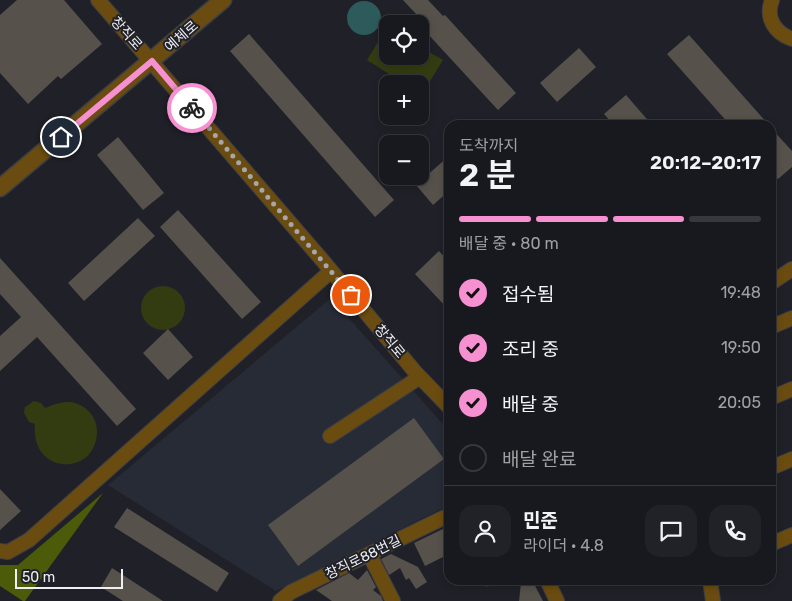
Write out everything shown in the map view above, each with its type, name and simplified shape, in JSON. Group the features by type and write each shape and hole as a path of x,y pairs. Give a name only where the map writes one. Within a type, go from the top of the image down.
{"street":[{"name":"창직로","path":"98,0 420,377 444,402"},
{"name":"예체로","path":"0,188 223,0"},
{"path":"772,0 768,9 775,29 783,36 792,39"},
{"path":"776,279 792,268"},
{"path":"0,551 8,552 29,540 331,271"},
{"path":"776,326 792,318"},
{"path":"330,436 420,377"},
{"path":"776,396 792,389"},
{"path":"776,466 792,459"},
{"name":"창직로88번길","path":"280,601 291,592 444,517"},
{"path":"776,542 792,535"},
{"path":"368,554 393,601"},
{"path":"549,585 558,601"},
{"path":"711,585 713,601"}],"shaded area":[{"path":"357,2 371,2 380,11 379,26 371,34 357,34 348,25 348,11"},
{"path":"379,40 379,65 429,65 429,52 443,60 429,83 429,75 391,75 367,60"},
{"path":"163,286 175,290 181,296 185,308 181,320 175,326 163,330 151,326 145,320 141,308 145,296 151,290"},
{"path":"331,298 444,425 444,507 276,591 108,485"},
{"path":"34,401 41,403 45,408 70,402 80,405 90,412 94,418 97,431 94,446 87,457 76,463 64,464 52,461 43,454 36,441 35,424 29,422 24,413 25,407"}],"green space":[{"path":"103,493 25,601 0,586 0,565 18,565"}],"building":[{"path":"17,0 64,0 102,44 61,79 58,76 28,104 0,73 0,15"},
{"path":"403,0 428,0 443,16 445,15 516,93 498,110 429,35 429,15 417,15"},
{"path":"249,34 394,200 375,217 230,51"},
{"path":"689,35 765,120 726,120 667,54"},
{"path":"579,48 596,67 557,102 540,83"},
{"path":"626,95 648,120 609,120 604,114"},
{"path":"776,133 792,151 792,167 778,179 776,177"},
{"path":"118,137 164,193 143,210 97,155"},
{"path":"444,160 444,195 433,205 416,185 429,185 429,174"},
{"path":"178,210 261,302 242,319 160,227"},
{"path":"138,218 155,236 84,301 68,283"},
{"path":"439,251 444,256 444,305 415,274"},
{"path":"0,258 136,409 117,426 37,337 0,371 0,336 21,317 0,294"},
{"path":"168,329 193,357 168,380 143,353"},
{"path":"414,418 444,459 298,566 268,525"},
{"path":"0,489 21,511 0,530"},
{"path":"127,508 229,573 217,592 114,527"},
{"path":"444,528 444,556 425,566 414,543"},
{"path":"391,554 418,567 427,582 416,589 409,578 406,580 400,568 389,575 381,559"},
{"path":"112,568 163,601 123,601 101,587"},
{"path":"367,570 376,587 373,590 381,596 383,601 332,601 316,590 349,573 358,580"},
{"path":"521,585 535,585 543,601 519,601"}],"way so far":[{"path":"192,108 351,295"}],"route":[{"path":"61,137 152,61 192,108"}]}
